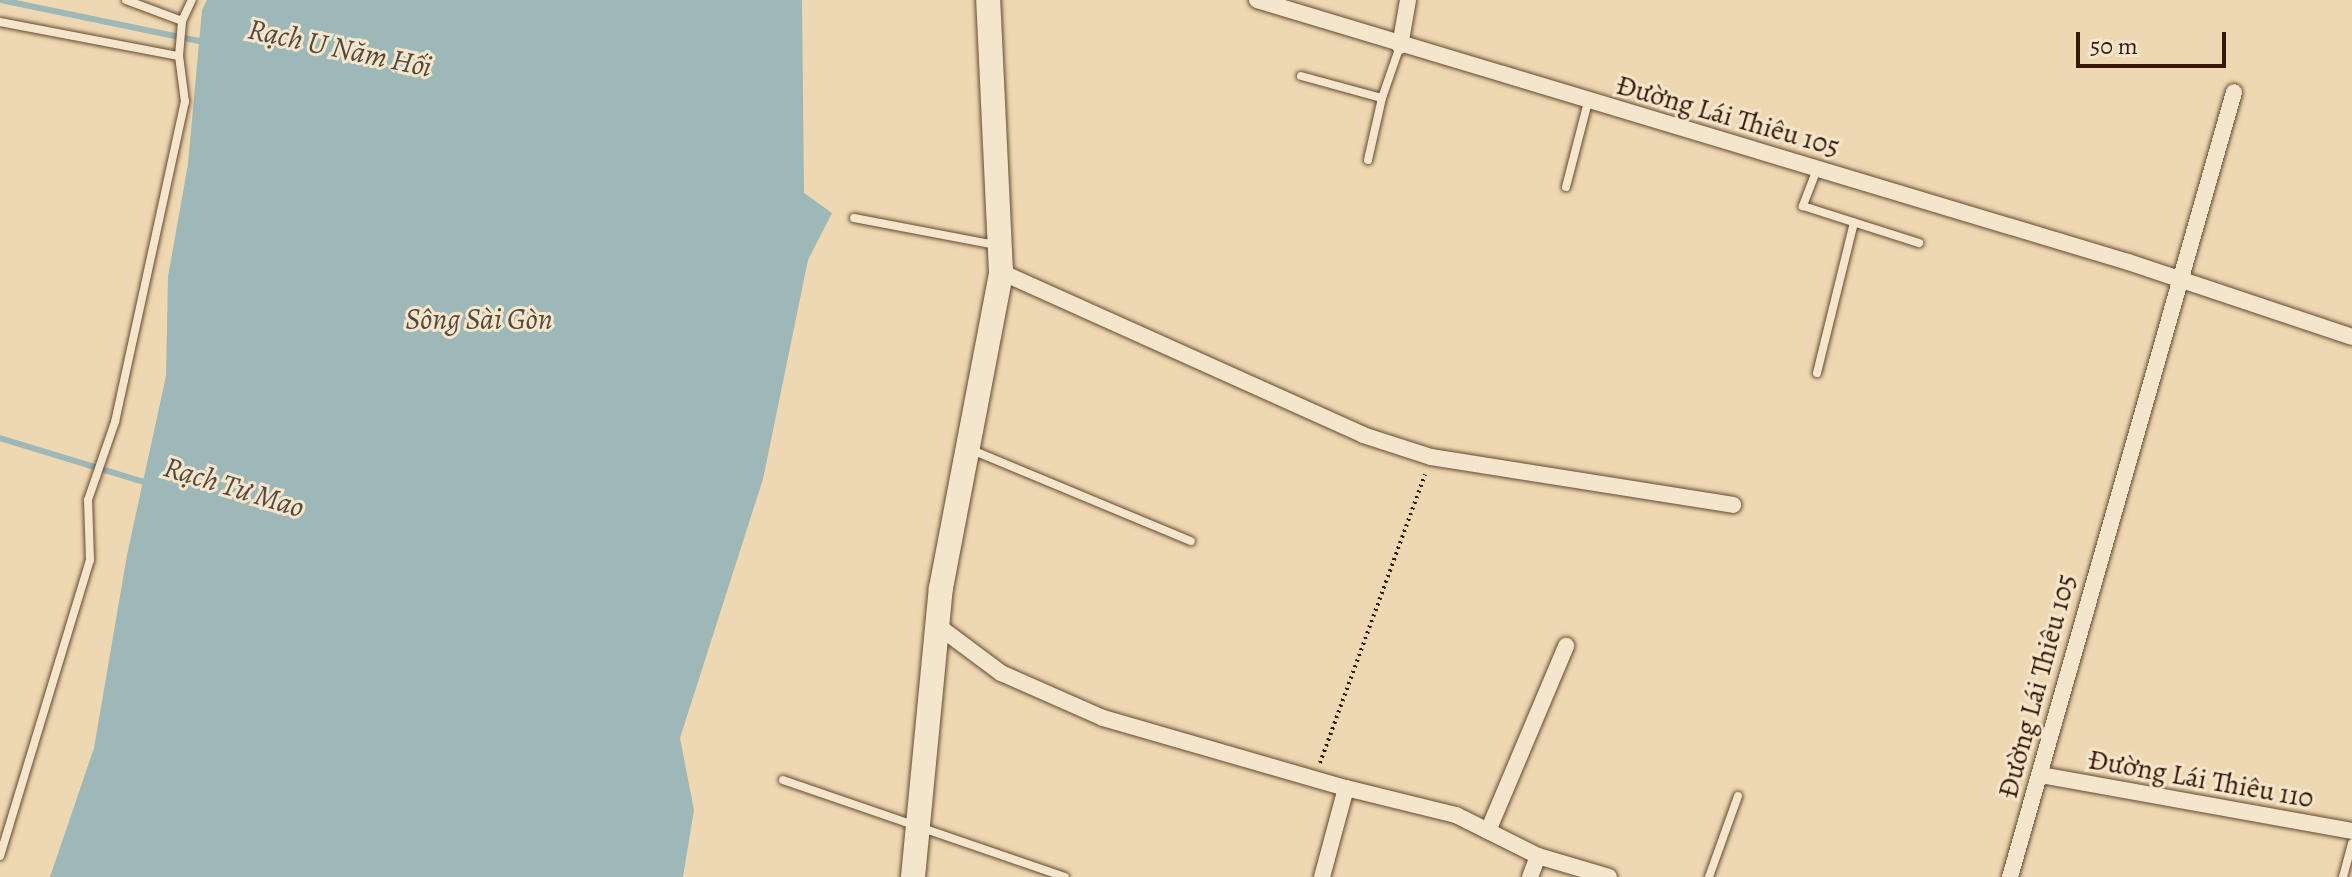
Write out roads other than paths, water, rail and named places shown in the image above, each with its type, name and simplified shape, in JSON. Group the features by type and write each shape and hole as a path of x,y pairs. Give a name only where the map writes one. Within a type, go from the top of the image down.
{"street":[{"path":"913,877 938,626 1001,272 988,0"},
{"name":"Đường Lái Thiêu 105","path":"1257,0 1400,46 2184,280 2352,337"},
{"path":"1400,46 1408,0"},
{"path":"2184,280 2234,92"},
{"path":"1001,272 1363,435 1431,457 1733,505"},
{"name":"Đường Lái Thiêu 105","path":"2010,877 2041,775 2101,546 2184,280"},
{"path":"938,626 1001,673 1103,718 1346,788 1456,815 1538,856 1609,877"},
{"path":"1488,831 1566,646"},
{"name":"Đường Lái Thiêu 110","path":"2041,775 2352,831"},
{"path":"1322,877 1346,788"},
{"path":"1530,877 1538,856"}],"lane":[{"path":"126,0 182,23"},
{"path":"0,856 90,560 88,500 103,455 185,102 179,54 182,23 192,0"},
{"path":"0,22 179,54"},
{"path":"1368,160 1382,98 1400,46"},
{"path":"1301,76 1382,98"},
{"path":"1566,187 1588,102"},
{"path":"1817,169 1803,206 1919,243"},
{"path":"854,218 1000,246"},
{"path":"1817,373 1854,222"},
{"path":"968,448 1191,541"},
{"path":"783,780 918,829 1065,877"},
{"path":"1709,877 1738,796"},
{"path":"2343,877 2352,843"}],"water":[{"name":"Sông Sài Gòn","path":"207,0 802,0 804,193 832,213 808,260 763,479 680,738 694,810 683,877 50,877 94,748 127,555 166,376 168,277 188,164 202,10"}],"waterway":[{"name":"Rạch U Năm Hối","path":"1,0 204,42"},
{"name":"Rạch Tư Mao","path":"0,438 150,484"}]}
